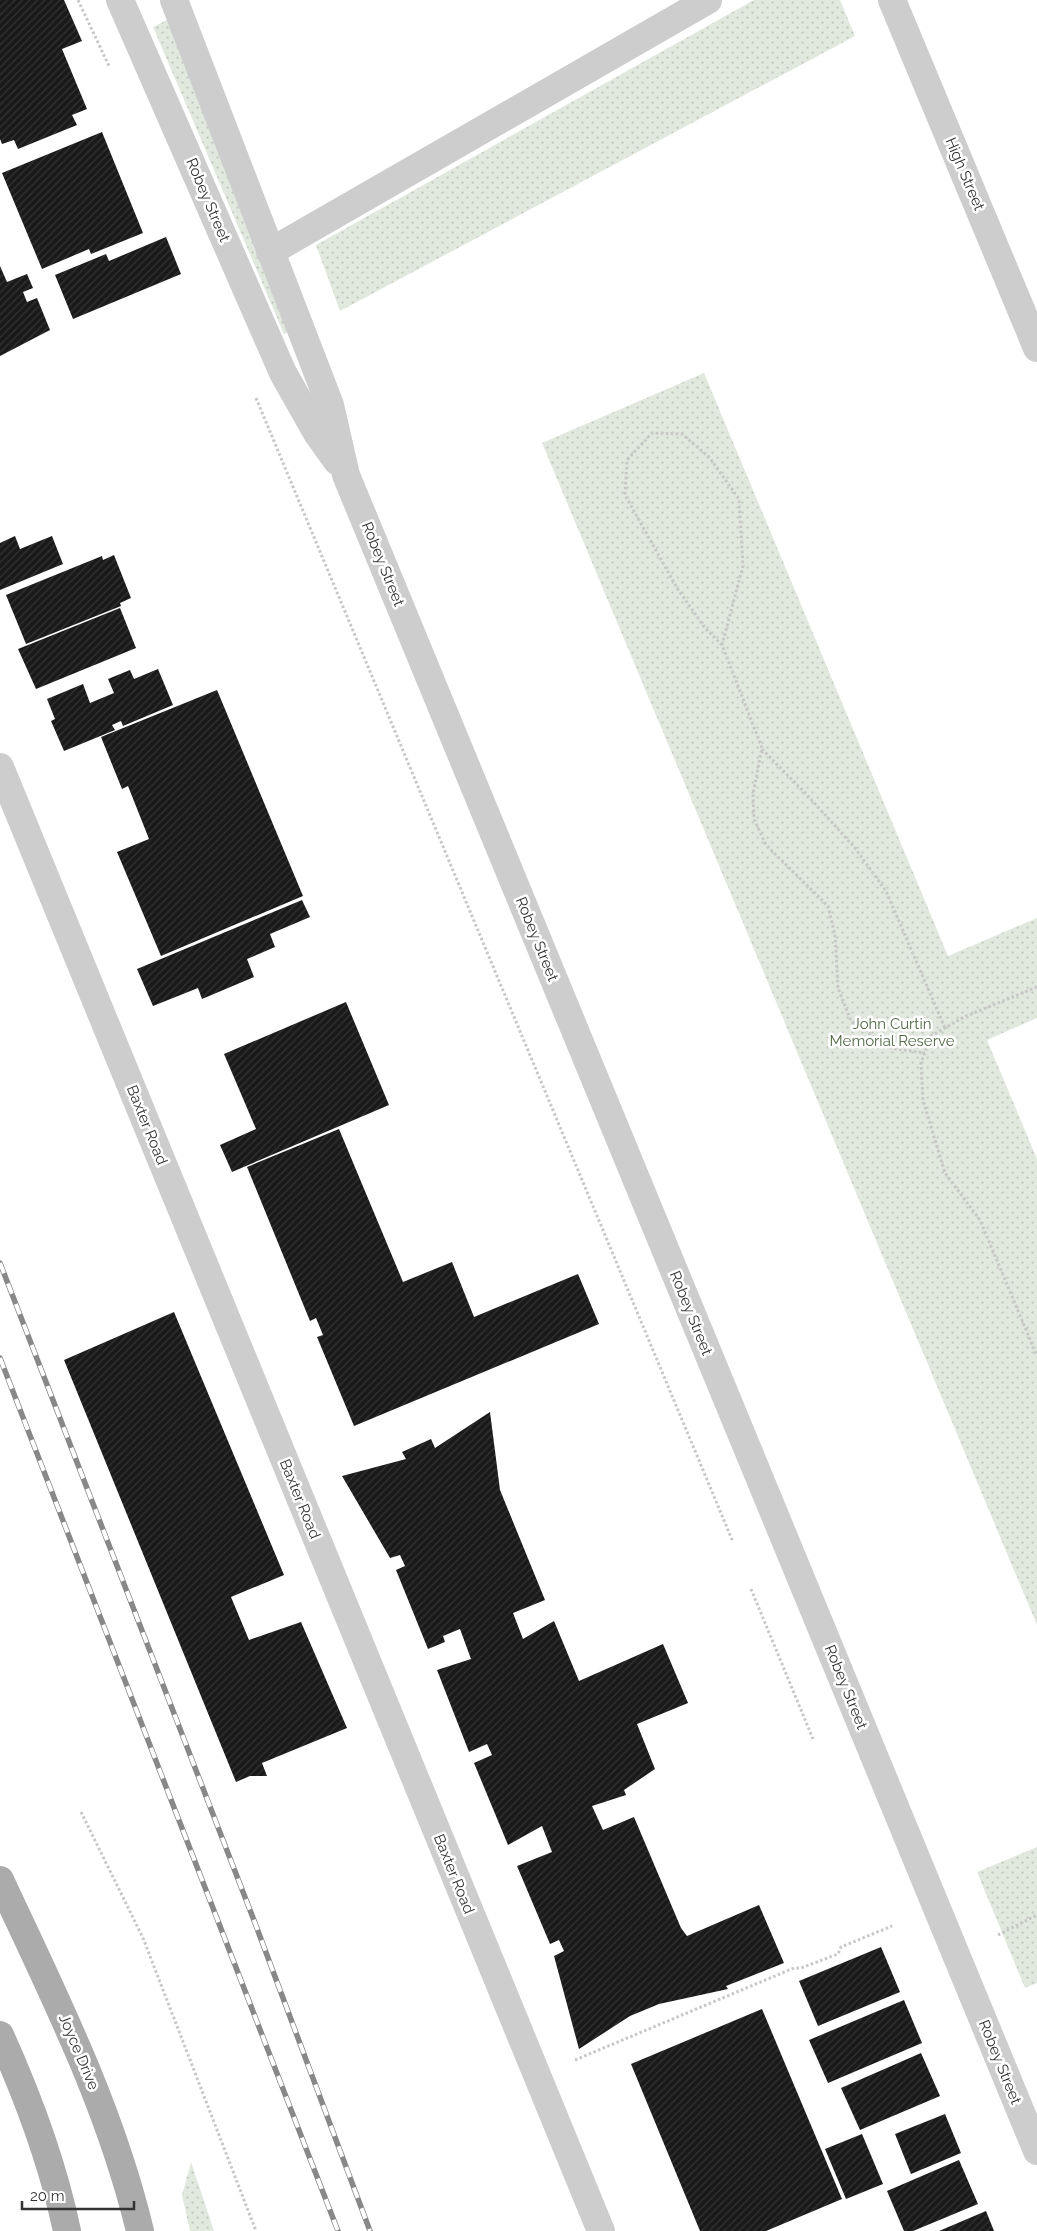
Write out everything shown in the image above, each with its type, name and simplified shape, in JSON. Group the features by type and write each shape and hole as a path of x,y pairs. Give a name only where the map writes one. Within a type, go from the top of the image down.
{"main road":[{"name":"Joyce Drive","path":"0,1880 53,1992 106,2118 127,2179 140,2231"},
{"path":"0,2035 18,2074 42,2144 66,2231"}],"street":[{"name":"Robey Street","path":"120,0 283,373 317,433 346,475"},
{"name":"Robey Street","path":"174,0 330,405 346,475 1037,2151"},
{"path":"270,252 708,0"},
{"name":"High Street","path":"892,0 1037,348"},
{"name":"Baxter Road","path":"0,767 601,2231"}],"path":[{"path":"256,398 733,1542"},
{"path":"722,645 743,566 739,499 709,457 682,434 652,433 627,460 625,495 677,588 705,628 722,645 762,748 855,848 886,891 945,1028"},
{"path":"762,748 753,794 754,819 766,844 828,906 835,935 838,988 851,1021 891,1048 925,1054"},
{"path":"1037,987 964,1017 931,1036 922,1064 923,1100 945,1173 980,1220 1037,1356"},
{"path":"751,1589 813,1739"},
{"path":"81,1812 143,1938 256,2231"},
{"path":"998,1935 1037,1915"},
{"path":"575,2060 794,1968 801,1968 838,1954 841,1948 892,1926"}],"green space":[{"path":"754,0 840,0 855,36 340,311 316,245"},
{"path":"171,18 293,329 284,334 153,27"},
{"name":"John Curtin Memorial Reserve","path":"704,373 948,956 1037,918 1037,1018 987,1040 1037,1159 1037,1625 542,443"},
{"path":"1037,1847 1037,1983 1025,1988 977,1872"},
{"path":"191,2162 214,2231 190,2231 182,2195"}],"building":[{"path":"0,0 64,0 82,41 62,49 87,109 72,115 77,125 18,149 14,140 2,144 0,139"},
{"path":"102,132 143,233 91,254 89,249 42,269 2,173"},
{"path":"166,237 181,274 73,319 55,275 106,254 109,261"},
{"path":"0,266 7,282 27,274 33,288 23,292 27,302 37,298 50,330 0,356"},
{"path":"15,536 20,549 52,536 63,564 0,590 0,543"},
{"path":"114,555 131,598 120,603 121,606 26,644 6,595 102,556 103,560"},
{"path":"120,608 136,648 36,689 18,649"},
{"path":"158,669 173,705 123,726 121,721 112,725 115,730 64,751 51,721 55,719 47,699 83,684 90,703 114,693 108,679 130,670 134,679"},
{"path":"217,690 303,896 161,956 117,852 149,839 128,786 122,789 101,737"},
{"path":"302,900 310,917 270,934 275,947 247,959 254,977 202,999 198,988 153,1006 137,969"},
{"path":"346,1002 389,1105 232,1172 220,1145 256,1129 224,1054"},
{"path":"339,1129 403,1282 452,1262 474,1317 578,1274 599,1324 354,1426 317,1337 323,1335 316,1318 310,1321 247,1167"},
{"path":"174,1312 284,1575 231,1597 249,1640 301,1622 347,1728 262,1763 267,1776 250,1776 236,1782 64,1360"},
{"path":"490,1412 500,1490 545,1600 513,1613 523,1639 554,1621 579,1681 663,1644 688,1703 637,1724 655,1769 624,1790 626,1795 592,1806 603,1830 634,1817 681,1928 687,1936 759,1905 784,1963 726,1986 728,1989 659,2004 630,2016 579,2049 554,1956 564,1951 559,1940 550,1944 517,1866 552,1852 542,1826 508,1845 474,1763 492,1755 487,1744 469,1752 437,1670 471,1659 460,1629 443,1636 445,1642 428,1649 396,1570 405,1566 400,1555 390,1558 342,1476 406,1459 402,1452 431,1439 435,1448"},
{"path":"881,1947 900,1992 818,2026 799,1981"},
{"path":"904,2000 922,2043 828,2083 809,2040"},
{"path":"762,2009 842,2199 766,2231 700,2231 631,2064"},
{"path":"921,2053 940,2096 860,2130 841,2088"},
{"path":"945,2114 961,2153 911,2174 895,2134"},
{"path":"862,2134 883,2184 846,2199 825,2149"},
{"path":"959,2160 978,2204 913,2231 904,2231 887,2191"},
{"path":"986,2211 994,2231 939,2231"}],"railway":[{"path":"0,1263 255,1923 370,2231"},
{"path":"0,1358 338,2231"}]}
